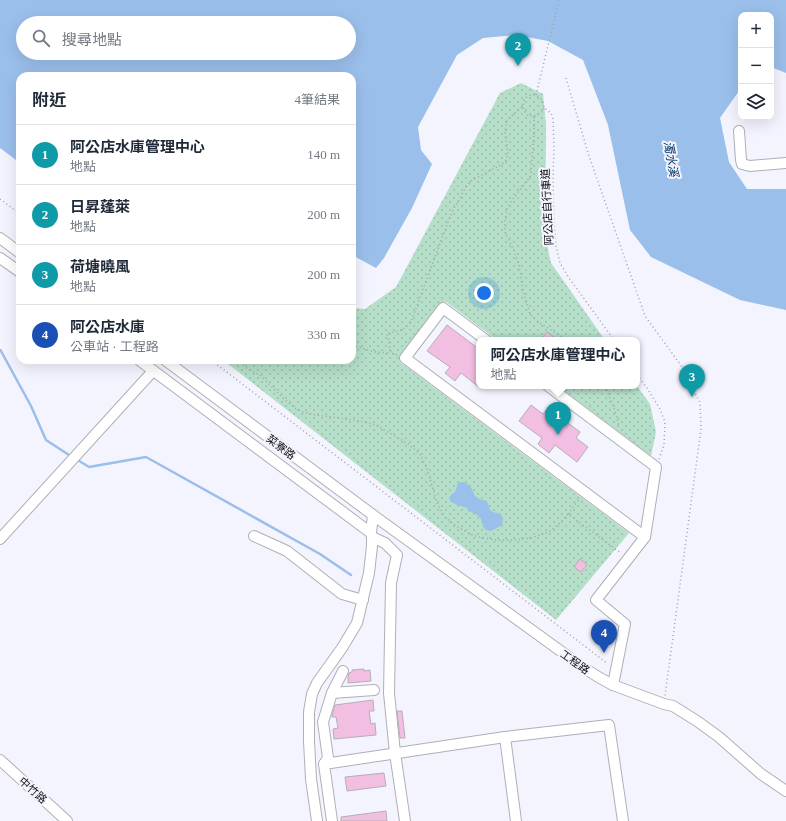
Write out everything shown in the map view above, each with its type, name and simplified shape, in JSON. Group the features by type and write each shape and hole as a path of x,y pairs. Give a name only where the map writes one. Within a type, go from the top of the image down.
{"street":[{"path":"740,131 742,164 750,166 786,163"},
{"path":"0,238 16,250"},
{"path":"0,258 16,269"},
{"path":"482,337 443,308 405,358 645,537"},
{"path":"145,364 372,539 385,543 397,555 392,583 389,693 404,821"},
{"name":"菜寮路","path":"170,364 373,514"},
{"path":"0,539 153,370"},
{"path":"552,389 656,467 645,537 596,600 625,624 613,685"},
{"name":"工程路","path":"373,514 584,668 613,685 673,706 719,737 761,774 786,791"},
{"path":"316,821 311,780 309,742 309,712 312,694 317,683 342,648 357,623 369,573 373,514"},
{"path":"254,536 287,551 342,594 363,600"},
{"path":"332,821 324,764 328,758 323,722 332,693 343,671"},
{"path":"332,693 374,690"},
{"path":"324,764 505,737 609,725 622,821"},
{"path":"505,737 516,821"},
{"name":"中竹路","path":"0,760 67,821"}],"path":[{"path":"544,108 540,115 528,116 524,112 522,106 523,100 528,96 536,95 559,0"},
{"path":"566,78 588,153 645,316 682,367 700,403 701,429 664,704"},
{"name":"阿公店自行車道","path":"536,95 544,102 544,108 551,113 553,119 554,145 552,181 556,246 560,263 569,278 612,337"},
{"path":"391,353 387,333 397,332 406,328 411,322 451,214 466,187 472,180 501,165 506,160 508,154 505,133 507,120 522,106"},
{"path":"534,116 530,177 507,209 505,232 519,265 524,295 530,314 562,337"},
{"path":"0,199 16,211"},
{"path":"356,346 374,352 391,353 405,358"},
{"path":"216,364 616,671"},
{"path":"242,364 260,375 285,400 303,412 361,421 376,425 407,443 419,453 428,468 437,503 446,517 456,526 478,538 515,540 531,538 549,532 568,514 584,491"},
{"path":"640,379 660,409 665,422 664,445 656,467"},
{"path":"606,389 617,418 619,439"},
{"path":"568,514 628,558"}],"green space":[{"path":"521,83 543,94 546,125 545,235 551,263 603,337 493,337 445,301 400,362 629,533 556,620 228,364 356,364 356,308 365,309 396,287 500,93"},
{"path":"562,389 639,389 650,404 656,432 651,456"}],"water":[{"name":"濁水溪","path":"0,0 786,0 786,73 774,68 774,12 738,12 738,92 720,118 729,162 747,189 786,189 786,310 740,300 651,257 630,230 608,125 583,60 548,41 516,35 483,38 457,55 418,127 421,150 432,164 412,208 384,258 376,268 356,257 356,72 16,72 16,160 0,148"},
{"path":"463,482 468,484 477,497 481,500 487,501 490,510 501,514 503,520 502,525 493,530 486,530 483,527 482,520 478,516 468,511 467,508 450,501 450,496 455,492 458,483"}],"building":[{"path":"447,325 476,347 476,385 461,373 455,381 445,373 450,367 427,351"},
{"path":"547,332 554,337 543,337"},
{"path":"531,405 543,414 548,408 580,432 576,438 588,447 577,462 555,445 549,453 538,444 542,438 519,421"},
{"path":"580,559 587,565 581,572 574,567"},
{"path":"364,669 364,671 370,670 371,681 348,683 348,676 352,670"},
{"path":"373,700 374,711 369,711 371,724 375,723 376,735 334,739 333,729 338,728 336,717 332,717 335,705"},
{"path":"397,711 402,711 405,738 400,738"},
{"path":"384,773 386,786 347,791 345,777"},
{"path":"386,811 387,821 341,821 341,817"}],"waterway":[{"path":"0,350 31,406 46,440 72,457"},
{"path":"76,459 89,467 146,457 320,554 351,575"}],"place":[{"name":"日昇蓬萊","path":"518,66"},
{"name":"荷塘曉風","path":"692,397"},
{"name":"阿公店水庫管理中心","path":"558,435"},
{"name":"阿公店水庫","path":"604,653"}]}
